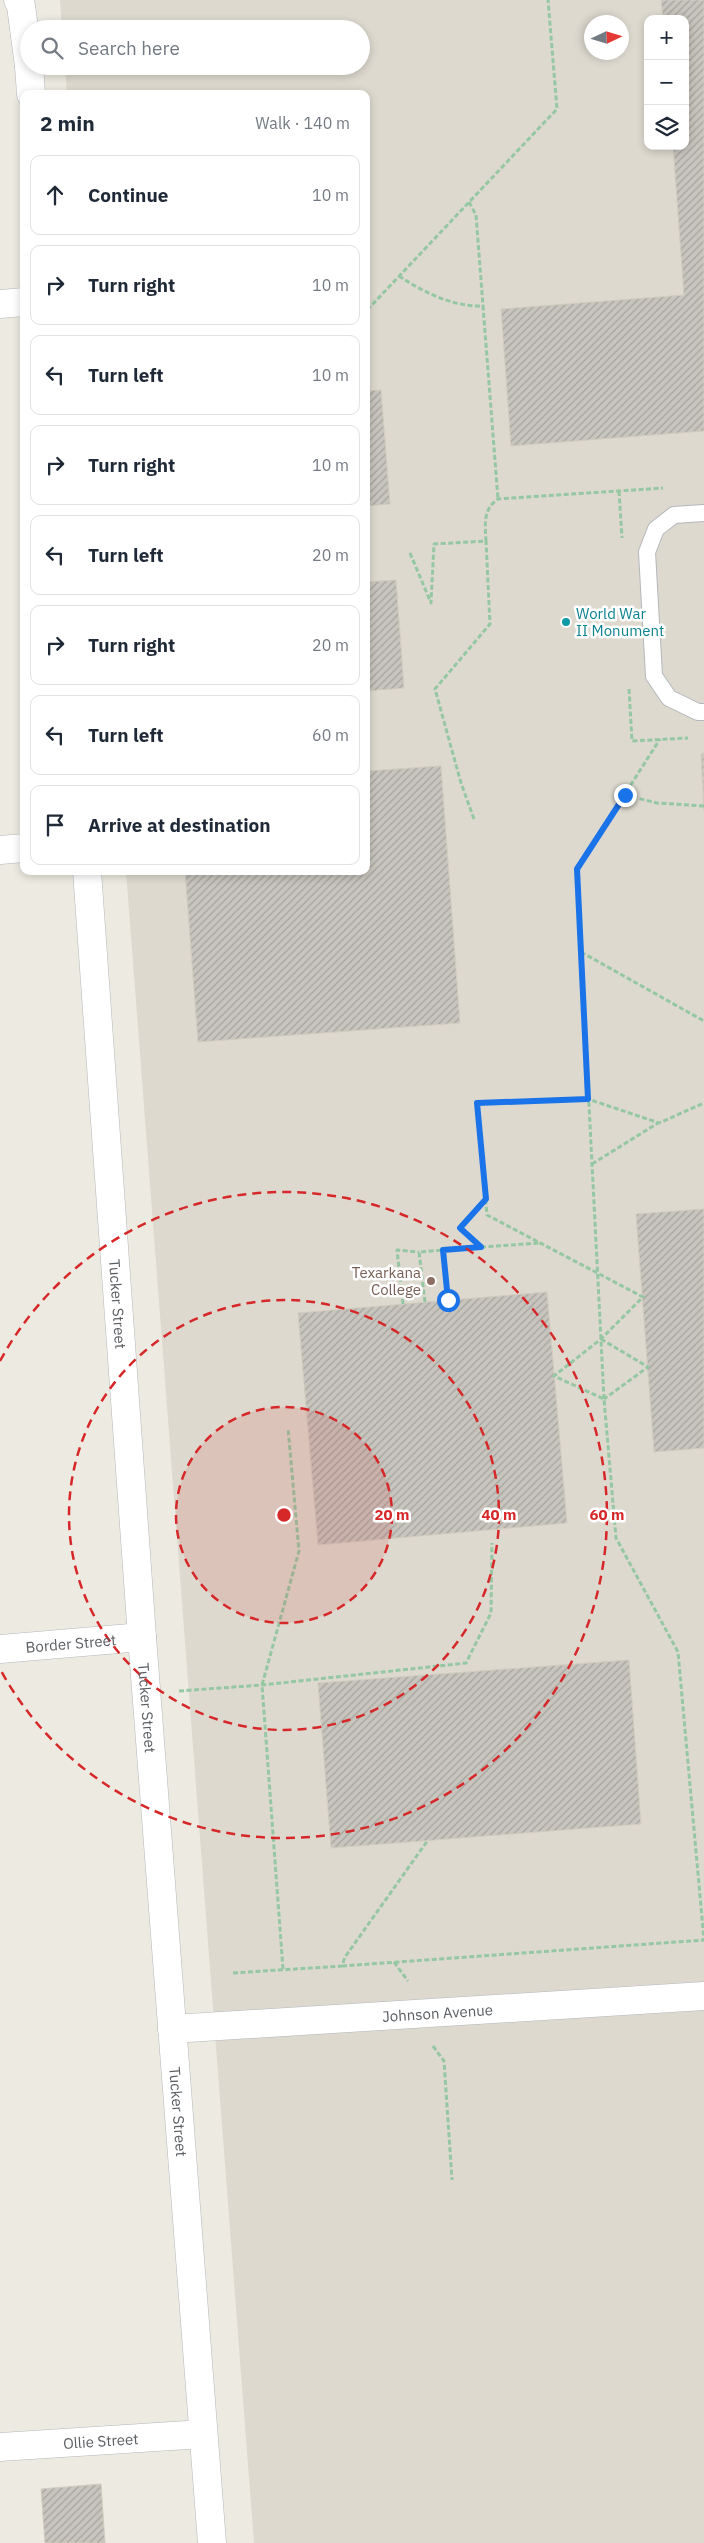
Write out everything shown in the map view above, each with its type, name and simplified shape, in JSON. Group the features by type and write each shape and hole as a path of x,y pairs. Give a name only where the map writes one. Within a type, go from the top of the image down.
{"street":[{"path":"18,0 23,20"},
{"path":"30,75 31,90"},
{"path":"0,304 20,302"},
{"path":"0,850 20,848"},
{"name":"Tucker Street","path":"87,875 142,1637 212,2543"},
{"name":"Border Street","path":"0,1649 142,1637"},
{"name":"Johnson Avenue","path":"172,2029 704,1996"},
{"name":"Ollie Street","path":"0,2447 203,2434"}],"lane":[{"path":"704,513 674,514 656,529 647,552 654,676 668,698 698,712 704,712"}],"path":[{"path":"370,307 557,109 548,0"},
{"path":"469,202 476,215 498,499"},
{"path":"399,276 414,286 455,304 482,306"},
{"path":"474,819 461,783 435,689 490,624 486,541 487,513 491,504 498,499 666,488"},
{"path":"410,553 432,603 434,544 486,541"},
{"path":"233,1973 704,1940 678,1652 616,1538 604,1399 577,869 660,739"},
{"path":"625,795 657,803 704,806"},
{"path":"581,952 704,1022"},
{"path":"604,1399 554,1376 601,1339 643,1297 487,1215 477,1103 588,1099 659,1123"},
{"path":"592,1164 659,1123 704,1103"},
{"path":"481,1247 460,1228 486,1199"},
{"path":"403,1304 397,1250 419,1252 542,1243"},
{"path":"443,1250 448,1300"},
{"path":"419,1252 425,1302"},
{"path":"601,1339 648,1367 604,1399"},
{"path":"283,1969 262,1685 299,1551 288,1428"},
{"path":"147,1693 262,1685 466,1662 491,1613 492,1543"},
{"path":"342,1966 345,1957 428,1840"},
{"path":"394,1962 410,1984"},
{"path":"429,2042 444,2061 452,2180"}],"shaded area":[{"name":"Texarkana College","path":"60,0 704,0 704,2543 254,2543 126,875 370,875 370,90 67,90 66,75 370,75 370,20 61,20"}],"building":[{"path":"661,0 704,0 704,431 511,446 501,309 684,295 673,150 689,150 689,15 663,15"},
{"path":"381,390 390,504 370,506 370,391"},
{"path":"396,580 404,688 370,691 370,582"},
{"path":"704,753 704,811 701,754"},
{"path":"441,766 460,1023 198,1042 185,875 370,875 370,771"},
{"path":"704,1209 704,1448 654,1452 636,1214"},
{"path":"547,1292 567,1523 318,1545 298,1313"},
{"path":"629,1660 641,1824 331,1848 318,1683"},
{"path":"101,2484 105,2543 45,2543 41,2489"}],"place":[{"name":"World War II Monument","path":"566,622"},
{"name":"Texarkana College","path":"431,1281"}],"route":[{"path":"448,1300 443,1250 481,1247 460,1228 486,1199 477,1103 588,1099 577,869 625,795"}]}
